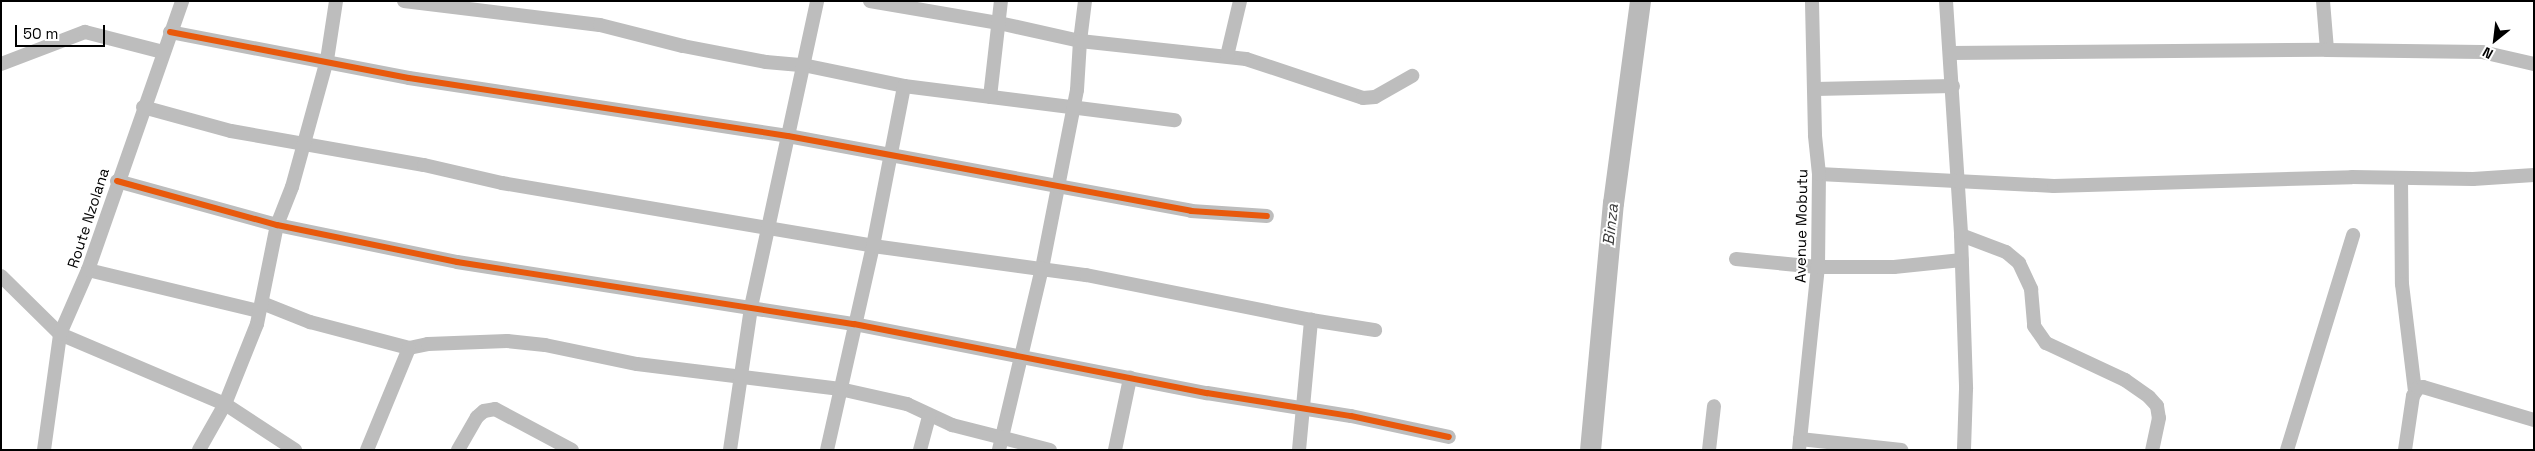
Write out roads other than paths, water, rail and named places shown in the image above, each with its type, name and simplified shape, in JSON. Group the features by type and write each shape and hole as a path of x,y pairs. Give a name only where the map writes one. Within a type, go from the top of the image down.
{"street":[{"name":"Route Nzolana","path":"44,450 60,334 88,270 127,152 141,125 143,107 182,1"},
{"path":"199,450 225,404 261,307 277,225 286,208 301,146 327,60 336,1"},
{"path":"404,1 600,26 683,46 766,62 803,65 904,86 1175,120"},
{"path":"730,450 742,375 750,306 817,1"},
{"path":"870,1 999,23 1080,41 1226,56 1272,66 1363,98 1376,97 1412,76"},
{"path":"990,97 1001,1"},
{"path":"999,450 1023,358 1058,186 1080,70 1080,41 1085,1"},
{"path":"1226,56 1240,1"},
{"name":"Avenue Mobutu","path":"1800,444 1818,268 1820,174 1815,135 1812,1"},
{"path":"1946,1 1951,53 1961,235 1966,389 1964,450"},
{"path":"2323,1 2326,50"},
{"path":"1,64 85,32 163,52"},
{"path":"170,32 327,60 409,78 788,136 889,158 1058,186 1191,211 1267,216"},
{"path":"1951,53 2326,50 2482,52 2534,64"},
{"path":"827,450 873,246 904,86"},
{"path":"1815,90 1953,86"},
{"path":"143,107 301,146 873,246 1042,268 1311,320 1375,330"},
{"path":"1820,174 2064,186 2401,178 2472,179 2534,175"},
{"path":"2401,178 2402,284 2415,392 2405,450"},
{"path":"117,181 277,225 457,262 750,306 854,324 1023,358 1302,407 1449,436"},
{"path":"1961,235 2006,252 2019,263 2031,289 2034,326 2046,343 2125,380 2149,397 2157,406 2159,418 2152,450"},
{"path":"2287,450 2354,235"},
{"path":"1736,259 1818,268 1894,267 1962,260"},
{"path":"88,270 261,307 318,325 409,348 428,344 507,341 545,345 637,364 742,375 840,389 907,404 929,416 952,425 1002,436 1050,450"},
{"path":"1,276 60,334 225,404 295,450"},
{"path":"1299,450 1311,320"},
{"path":"367,450 409,348"},
{"path":"1115,450 1130,378"},
{"path":"2415,392 2423,387 2534,420"},
{"path":"1709,450 1714,406"},
{"path":"458,450 477,417 484,411 495,409 572,450"},
{"path":"920,450 929,416"},
{"path":"1800,444 1901,450"}],"waterway":[{"name":"Binza","path":"1590,450 1613,203 1640,1"}]}
